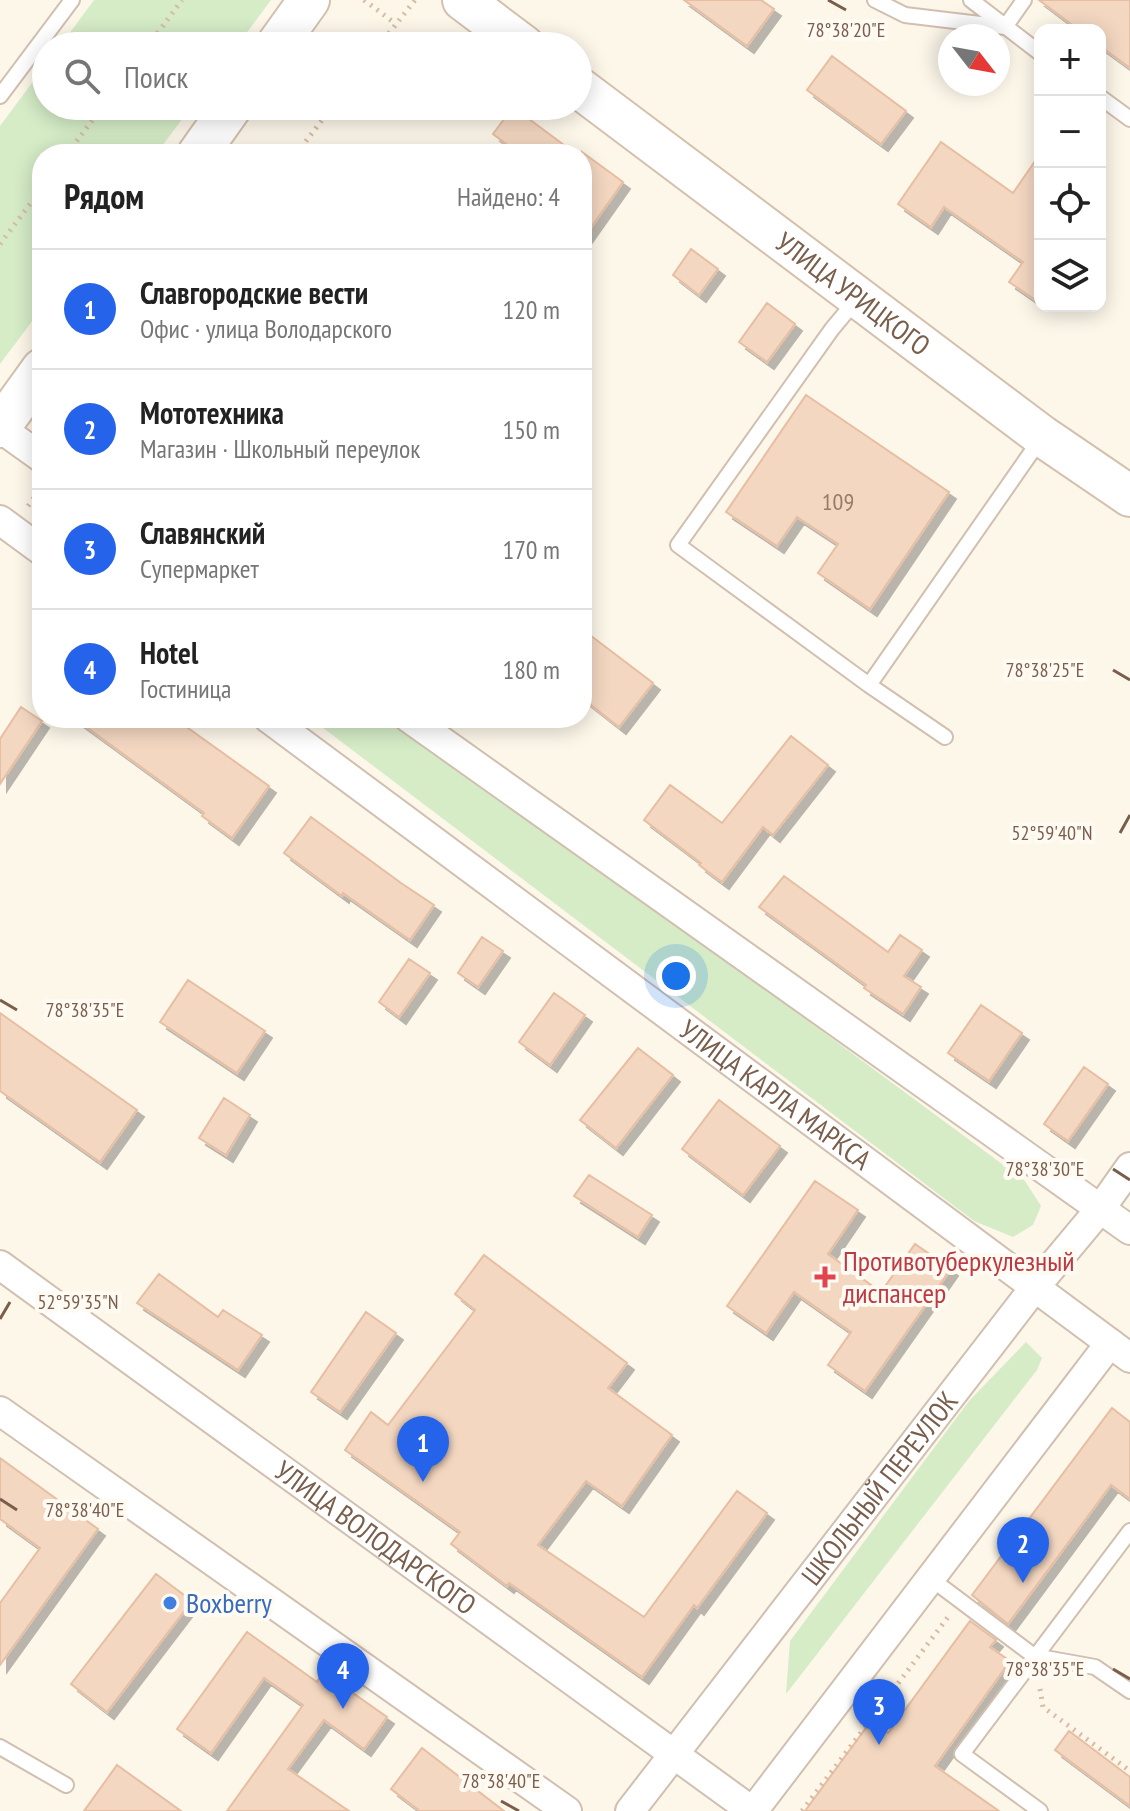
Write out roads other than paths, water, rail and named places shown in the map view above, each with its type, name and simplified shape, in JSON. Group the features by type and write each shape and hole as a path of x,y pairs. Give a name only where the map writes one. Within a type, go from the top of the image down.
{"street":[{"path":"286,32 309,0"},
{"path":"463,0 505,32"},
{"name":"УЛИЦА УРИЦКОГО","path":"592,97 1042,436 1130,496"},
{"path":"205,144 222,120"},
{"path":"32,383 0,428 32,451"},
{"path":"0,520 32,544"},
{"name":"УЛИЦА КАРЛА МАРКСА","path":"281,728 1120,1350"},
{"path":"423,728 1130,1230"},
{"name":"ШКОЛЬНЫЙ ПЕРЕУЛОК","path":"630,1811 1130,1167"},
{"name":"УЛИЦА ВОЛОДАРСКОГО","path":"0,1265 752,1811"},
{"path":"752,1811 930,1578 1120,1350"},
{"path":"0,1411 567,1811"}],"lane":[{"path":"48,32 72,0"},
{"path":"875,0 905,15 980,24"},
{"path":"971,0 1001,24"},
{"path":"1007,24 1024,0"},
{"path":"1010,31 1034,49"},
{"path":"0,96 32,53"},
{"path":"1106,101 1130,119"},
{"path":"859,297 832,329 678,545 945,737"},
{"path":"869,685 1042,436"},
{"path":"1040,1811 962,1754 1130,1531"},
{"path":"930,1578 1034,1656 1095,1667 1130,1691"},
{"path":"0,1747 66,1785"}],"place":[{"name":"Противотуберкулезный диспансер","path":"825,1277"},
{"name":"Славгородские вести","path":"423,1482"},
{"name":"Мототехника","path":"1023,1583"},
{"name":"Boxberry","path":"170,1603"},
{"name":"Hotel","path":"343,1709"},
{"name":"Славянский","path":"879,1745"}]}
